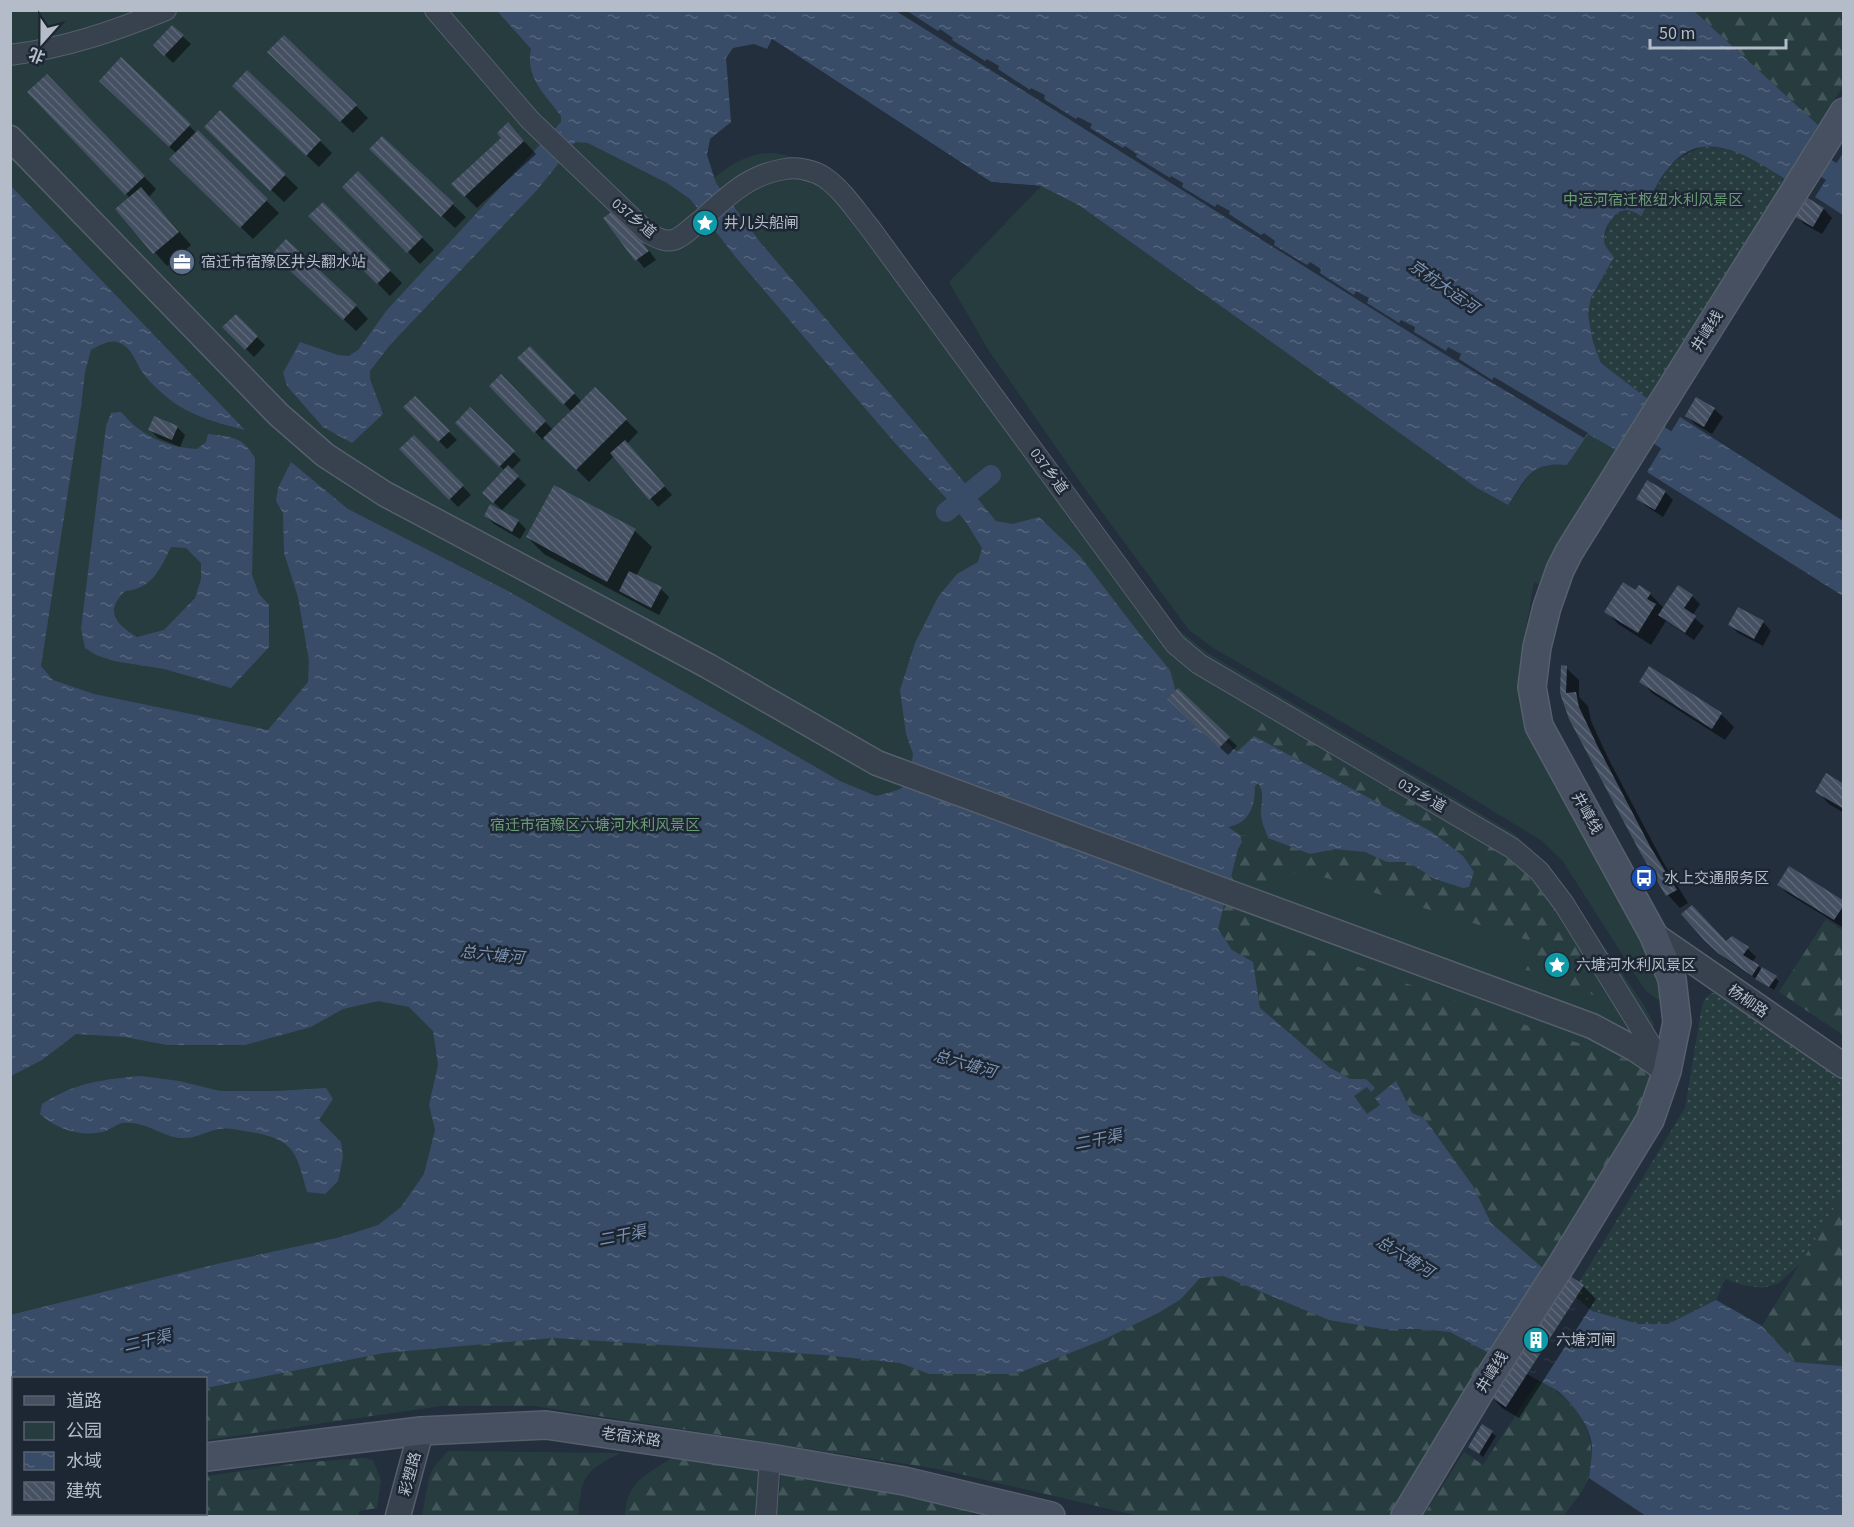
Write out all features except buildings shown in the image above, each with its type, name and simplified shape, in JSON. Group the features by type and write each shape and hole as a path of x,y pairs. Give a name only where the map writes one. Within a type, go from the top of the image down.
{"main road":[{"name":"井嶂线","path":"1405,1516 1650,1120 1667,1071 1677,1022 1672,979 1653,934 1539,726 1532,687 1537,647 1547,607 1560,570 1588,522 1844,112"},
{"name":"老宿沭路","path":"207,1457 422,1431 546,1425 904,1480 987,1509 1051,1516"}],"street":[{"path":"10,56 80,42 110,33 166,10"},
{"name":"037乡道","path":"435,10 544,135 648,233 659,239 678,239 736,189 750,179 767,172 790,168 806,169 822,176 832,184 870,228 1176,644 1199,664 1512,848 1539,871 1564,904 1667,1071"},
{"path":"10,138 279,416 325,455 385,494 708,666 878,763 1593,1026 1635,1049 1667,1071"},
{"name":"杨柳路","path":"1653,934 1844,1066"},
{"name":"彩塑路","path":"398,1516 422,1431"},
{"path":"766,1516 770,1458"}],"green space":[{"name":"宿迁市宿豫区六塘河水利风景区","path":"10,11 497,11 531,49 690,199 728,167 750,156 774,153 806,162 1171,623 1206,652 1513,833 1547,863 1644,1005 1654,1024 1650,1076 1641,1112 1544,1270 1140,1516 939,1469 535,1406 440,1406 207,1440 207,1377 12,1377 11,1483"},
{"path":"1694,11 1843,11 1843,86 1818,125"},
{"name":"中运河宿迁枢纽水利风景区","path":"1701,147 1736,152 1755,160 1785,179 1647,399 1601,363 1593,342 1588,314 1591,298 1614,257 1605,246 1604,239 1609,222 1616,214 1631,210 1655,190 1668,168 1676,160"},
{"path":"1041,186 1080,206 1477,488 1508,505 1525,480 1536,469 1544,466 1567,465 1588,433 1621,453 1541,585 1534,582 1526,629 1525,670 1539,752 1574,821 1644,940 1664,994 1658,1000 1645,990 1562,860 1542,841 1444,781 1213,648 1189,630 1085,489 987,348 949,282"},
{"path":"1267,714 1518,864 1573,931 1615,1003 1525,970 1547,939 1541,934 1528,940 1313,874 1288,872 1274,878 1256,924 1269,936 1639,1064 1650,1076 1641,1112 1544,1270 1491,1223 1473,1186 1435,1131 1412,1113 1396,1082 1350,1079 1329,1067 1260,1007 1253,962 1232,950 1218,929 1238,849 1242,842 1240,835 1268,838 1310,854 1335,849 1365,852 1387,862 1408,862 1435,879 1432,832 1254,736"},
{"path":"1826,919 1843,931 1843,1035 1779,992"},
{"path":"1711,993 1721,993 1843,1075 1843,1193 1801,1263 1779,1283 1763,1288 1742,1285 1725,1279 1716,1300 1668,1324 1639,1324 1592,1311 1572,1294 1685,1108 1701,1011 1704,1000"},
{"path":"1843,1193 1843,1366 1795,1362 1762,1326"},
{"path":"1223,1276 1329,1320 1450,1332 1492,1355 1396,1516 1140,1516 939,1469 535,1406 440,1406 207,1440 207,1388 384,1353 553,1338 824,1355 900,1363 929,1374 1016,1374 1103,1340 1160,1312 1181,1299 1200,1277"},
{"path":"1539,1380 1571,1404 1585,1424 1589,1436 1591,1463 1589,1476 1564,1516 1423,1516 1464,1452 1483,1465"},
{"path":"448,1451 621,1453 592,1470 587,1476 583,1483 578,1516 422,1516 429,1478 434,1467"},
{"path":"363,1458 373,1460 381,1480 377,1508 359,1511 358,1516 12,1516 207,1515 207,1476 298,1463"},
{"path":"672,1458 762,1469 759,1516 625,1516 626,1504 633,1487 646,1475"},
{"path":"782,1471 824,1476 971,1511 973,1516 776,1516"}],"water":[{"path":"497,11 1694,11 1818,125 1785,179 1742,154 1727,149 1697,148 1682,155 1669,167 1657,184 1641,216 1625,210 1614,216 1606,230 1604,240 1614,257 1591,298 1588,314 1593,342 1601,363 1653,403 1621,453 1588,434 1567,465 1545,466 1537,469 1525,480 1508,505 1477,488 1080,206 1041,186 991,182 772,39 767,49 754,44 733,48 726,58 731,122 710,139 707,155 716,183 760,242 996,521 1012,524 1039,517 1080,556 1170,670 1177,696 1237,752 1254,736 1432,832 1463,856 1474,872 1469,887 1463,888 1435,879 1408,862 1387,862 1365,852 1335,849 1310,854 1268,838 1261,817 1262,794 1258,783 1255,786 1252,807 1246,818 1228,827 1240,835 1242,842 1238,849 1218,929 1232,950 1253,962 1260,1008 1329,1067 1350,1079 1366,1079 1375,1088 1371,1092 1367,1087 1354,1096 1367,1114 1380,1105 1375,1098 1396,1081 1412,1113 1424,1118 1473,1186 1491,1223 1592,1311 1639,1324 1668,1324 1716,1300 1762,1326 1795,1362 1843,1366 1843,1516 1646,1516 1589,1478 1592,1448 1589,1432 1575,1409 1558,1391 1450,1332 1383,1329 1329,1320 1223,1276 1200,1278 1181,1299 1160,1312 1103,1340 1016,1374 929,1374 900,1363 824,1355 553,1338 384,1353 207,1388 207,1377 12,1377 11,1433 10,1315 221,1263 341,1237 378,1225 401,1207 424,1174 435,1130 429,1105 438,1065 433,1031 409,1007 378,1001 343,1009 311,1027 245,1045 167,1045 125,1037 76,1034 42,1060 11,1076 11,186 245,430 201,417 171,401 147,378 130,351 122,344 111,342 91,350 85,372 41,666 53,680 94,694 268,730 308,682 309,661 298,597 284,553 283,513 276,501 278,488 291,462 348,509 508,591 840,781 876,796 898,790 909,784 913,754 906,734 900,690 915,643 938,597 957,574 978,562 982,548 966,522 946,498 894,442 738,260 690,199 667,183 588,143 576,142 570,146 537,190 390,345 370,371 370,379 383,414 352,443 323,427 287,386 283,373 300,342 338,355 349,356 359,349 387,310 561,122 561,116 534,77 531,69 531,49"},
{"path":"1843,153 1843,215 1815,197"},
{"path":"121,412 137,428 164,443 197,449 206,442 208,434 230,437 246,445 255,458 252,575 259,594 269,605 269,647 231,688 164,669 114,661 96,655 85,648 81,629 106,426 111,413","holes":["171,547 186,548 201,563 201,579 195,598 164,630 137,637 118,622 115,617 115,605 125,591 149,582 159,570"]},
{"path":"1680,417 1843,521 1843,596 1647,472"},
{"path":"141,1076 179,1081 220,1091 326,1088 333,1099 319,1120 341,1142 343,1157 338,1181 325,1194 307,1192 300,1167 291,1150 277,1139 266,1135 223,1129 184,1138 131,1123 120,1124 103,1132 86,1133 61,1128 40,1114 42,1104 65,1091 102,1081"}],"pier":[{"path":"896,11 907,11 938,31 940,29 953,38 952,40 985,61 987,59 999,66 998,69 1030,90 1031,88 1045,95 1044,99 1076,119 1078,117 1092,124 1090,128 1123,148 1125,146 1137,154 1136,157 1170,178 1171,176 1183,183 1182,187 1215,207 1217,204 1230,211 1229,214 1261,235 1264,233 1275,241 1274,245 1307,265 1310,262 1321,269 1320,273 1354,295 1356,291 1369,298 1367,303 1399,323 1401,320 1415,327 1414,332 1446,351 1448,347 1461,354 1459,359 1492,380 1494,377 1588,433 1584,438 1446,355"},
{"path":"772,39 991,182 1041,186 1039,189 990,184 773,43 767,52"}],"waterway":[{"name":"京杭大运河","path":"1802,154 1844,179"},
{"name":"京杭大运河","path":"1636,420 1689,455"},
{"path":"946,512 991,475"}],"place":[{"name":"井儿头船闸","path":"705,223"},
{"name":"宿迁市宿豫区井头翻水站","path":"182,262"},
{"name":"水上交通服务区","path":"1644,878"},
{"name":"六塘河水利风景区","path":"1557,965"},
{"name":"六塘河闸","path":"1536,1340"}],"water label":[{"name":"总六塘河","path":"492,954"},
{"name":"总六塘河","path":"965,1063"},
{"name":"二干渠","path":"1098,1139"},
{"name":"二干渠","path":"622,1235"},
{"name":"总六塘河","path":"1405,1256"},
{"name":"二干渠","path":"147,1340"}]}
